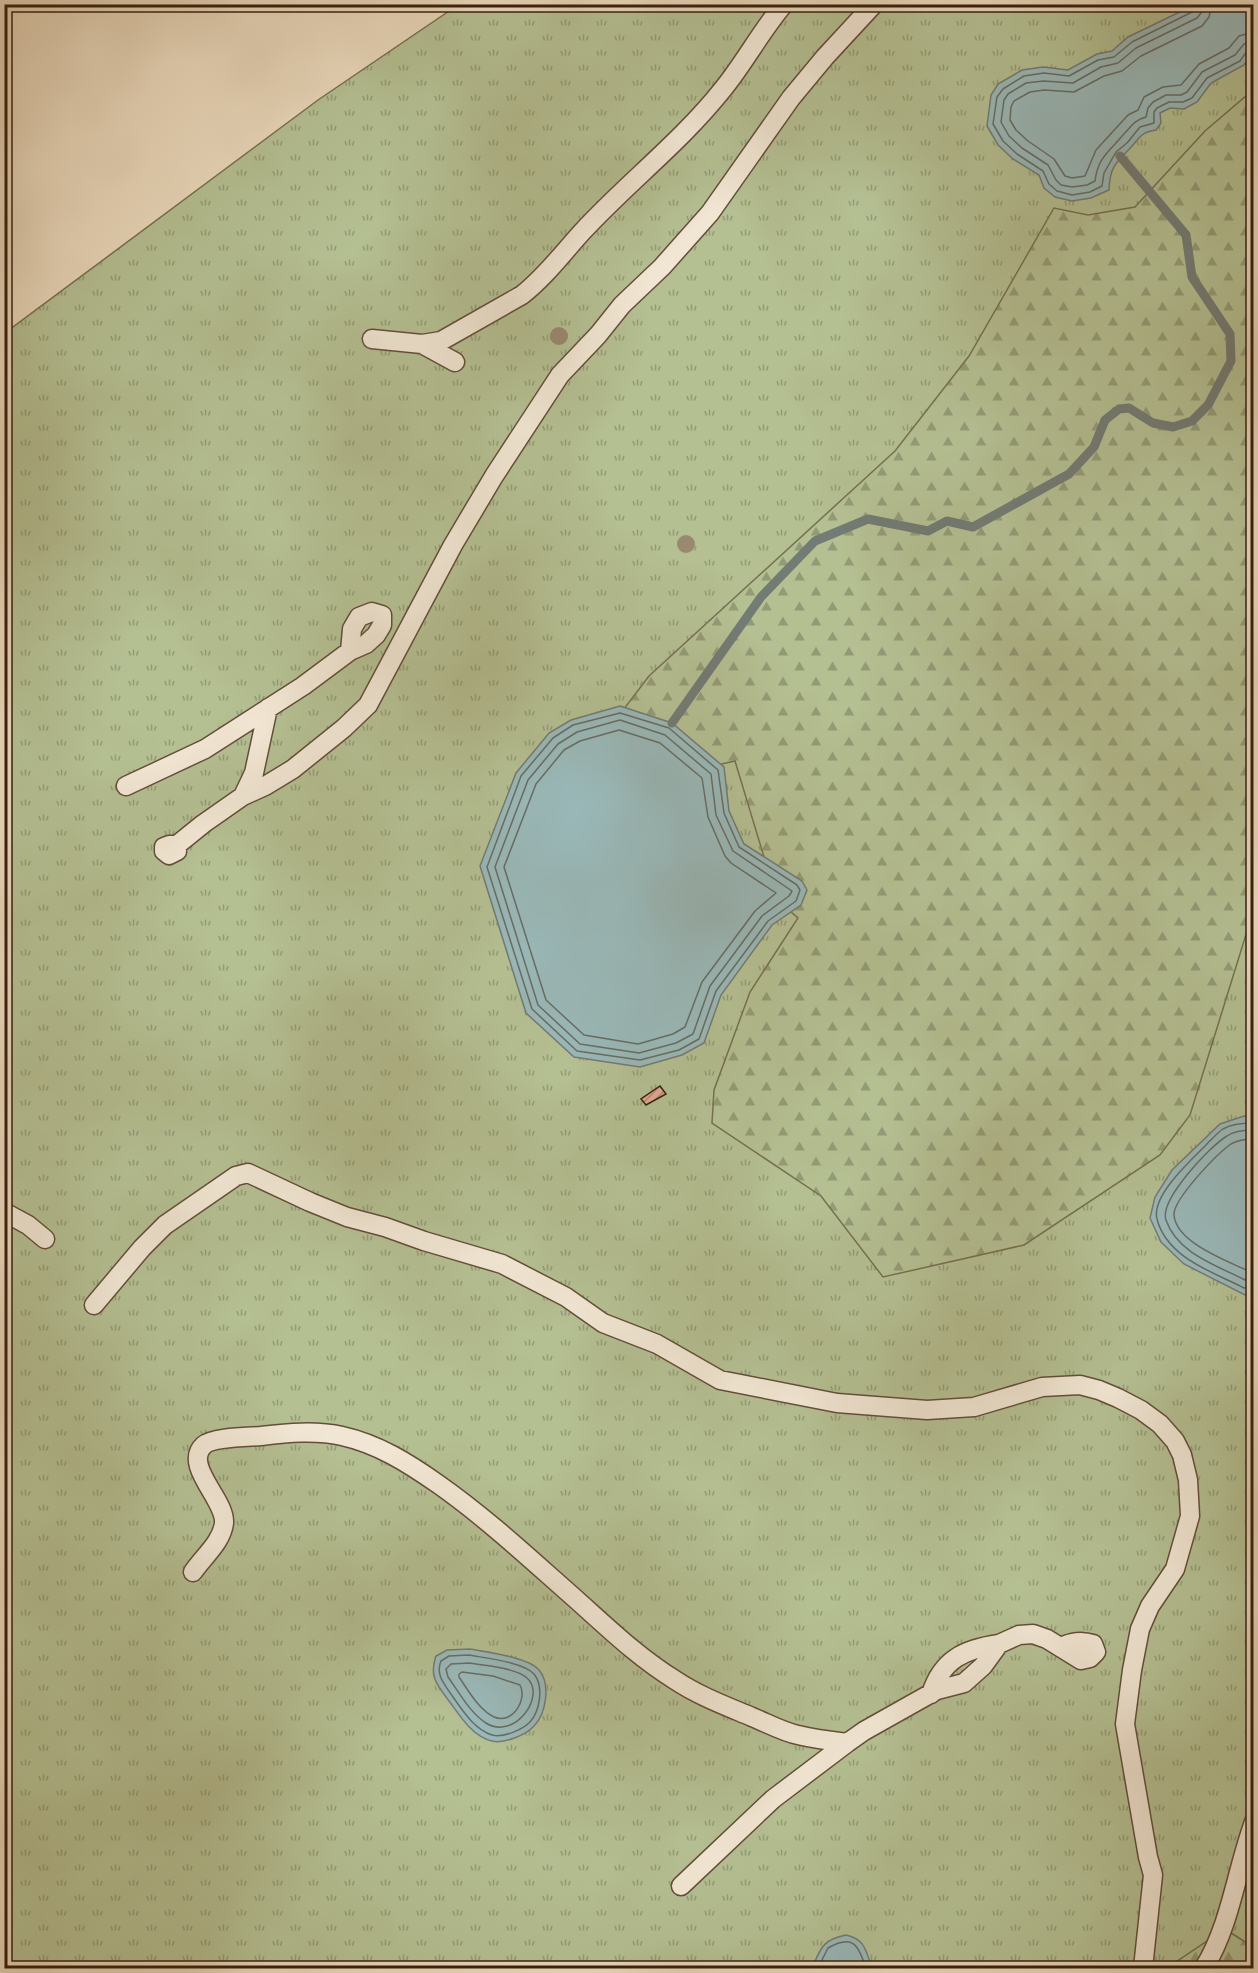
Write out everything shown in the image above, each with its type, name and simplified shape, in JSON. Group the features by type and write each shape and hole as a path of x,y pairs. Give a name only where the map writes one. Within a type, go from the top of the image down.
{"lane":[{"path":"372,339 422,344 441,341 533,287 582,232 668,149 722,90 784,4"},
{"path":"177,845 243,796 293,769 344,728 368,705 453,545 494,476 560,375 598,335 622,305 662,267 710,213 791,98 874,4"},
{"path":"422,344 454,362"},
{"path":"126,786 205,749 303,686 350,651"},
{"path":"243,796 254,773 268,708"},
{"path":"94,1305 142,1248 165,1225 236,1176 248,1173 348,1217 502,1264 566,1297 603,1323 657,1344 720,1380 837,1403 927,1410 974,1407 1042,1387 1080,1385 1099,1390 1141,1410 1160,1424 1175,1441 1182,1455 1188,1480 1190,1516 1175,1569 1150,1606 1140,1629 1125,1724 1153,1875 1143,1968"},
{"path":"4,1212 28,1225 45,1239"},
{"path":"193,1572 214,1546 222,1531 224,1521 221,1507 197,1463 199,1450 205,1443 219,1439 284,1433 341,1436 379,1448 402,1460 460,1499 605,1626 676,1681 724,1706 796,1735 848,1743"},
{"path":"931,1694 936,1677 946,1665 961,1655 982,1647 999,1644 1019,1635 1033,1634 1060,1647"},
{"path":"681,1886 773,1799 864,1731 937,1690 964,1683 973,1676 999,1644"},
{"path":"1204,1968 1230,1908 1244,1848 1254,1822"}],"green space":[{"path":"458,5 1253,5 1253,1968 5,1968 5,333 318,100"},
{"path":"1253,90 1253,912 1190,1115 1160,1155 1024,1245 883,1277 821,1196 712,1123 714,1090 750,992 798,918 777,900 735,761 646,781 535,826 649,676 895,451 969,356 1054,208 1088,215 1135,207 1205,131"},
{"path":"1225,1929 1253,1947 1253,1968 1167,1968"}],"water":[{"path":"1194,5 1253,5 1253,51 1244,65 1211,83 1197,102 1184,109 1170,108 1160,113 1161,123 1156,130 1140,136 1115,164 1109,190 1091,198 1072,201 1055,197 1044,188 1039,175 1013,159 998,145 987,126 991,95 998,84 1022,70 1043,67 1068,70 1097,54 1112,51 1128,37"},
{"path":"620,706 672,723 724,767 729,811 744,844 802,881 807,890 801,905 772,925 721,995 704,1043 682,1055 640,1067 574,1057 526,1013 480,866 516,773 549,733 571,720"},
{"path":"1244,1116 1254,1117 1254,1291 1245,1295 1184,1264 1161,1242 1150,1218 1155,1197 1172,1170 1220,1124"},
{"path":"470,1649 517,1658 534,1665 539,1670 545,1683 546,1699 542,1714 530,1729 508,1740 497,1742 474,1732 460,1716 436,1682 433,1670 436,1656 447,1650"},
{"path":"846,1935 861,1943 872,1968 812,1968 827,1942"}],"building":[{"path":"660,1086 666,1094 646,1105 641,1099"}],"waterway":[{"path":"672,723 761,597 815,541 868,519 928,531 947,521 973,527 1069,474 1094,447 1105,420 1119,409 1129,408 1153,423 1173,427 1192,421 1208,405 1231,361 1230,334 1192,277 1186,235 1120,156"}]}
